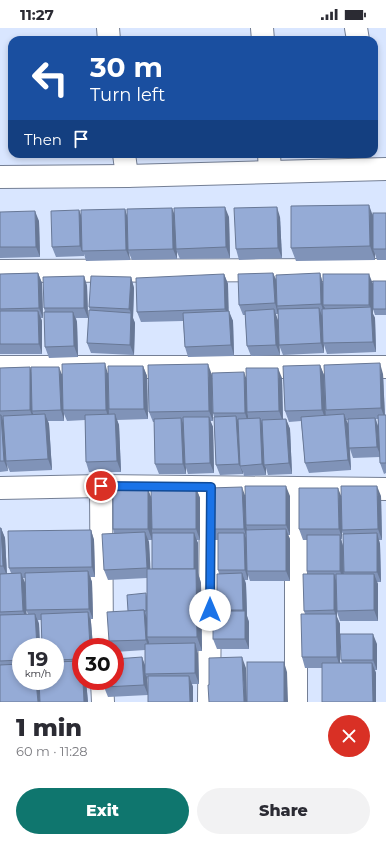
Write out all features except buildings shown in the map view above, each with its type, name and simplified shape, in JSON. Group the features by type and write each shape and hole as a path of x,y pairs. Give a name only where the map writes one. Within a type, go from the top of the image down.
{"street":[{"path":"124,158 126,176"},
{"path":"0,177 126,176 270,163 378,164"},
{"path":"0,271 386,270"},
{"path":"0,367 386,367"},
{"path":"101,486 102,638"},
{"path":"0,488 101,486 386,489"},
{"path":"209,702 211,487"},
{"path":"296,489 296,702"},
{"path":"102,690 103,702"}],"route":[{"path":"101,486 211,487 210,610"}]}
